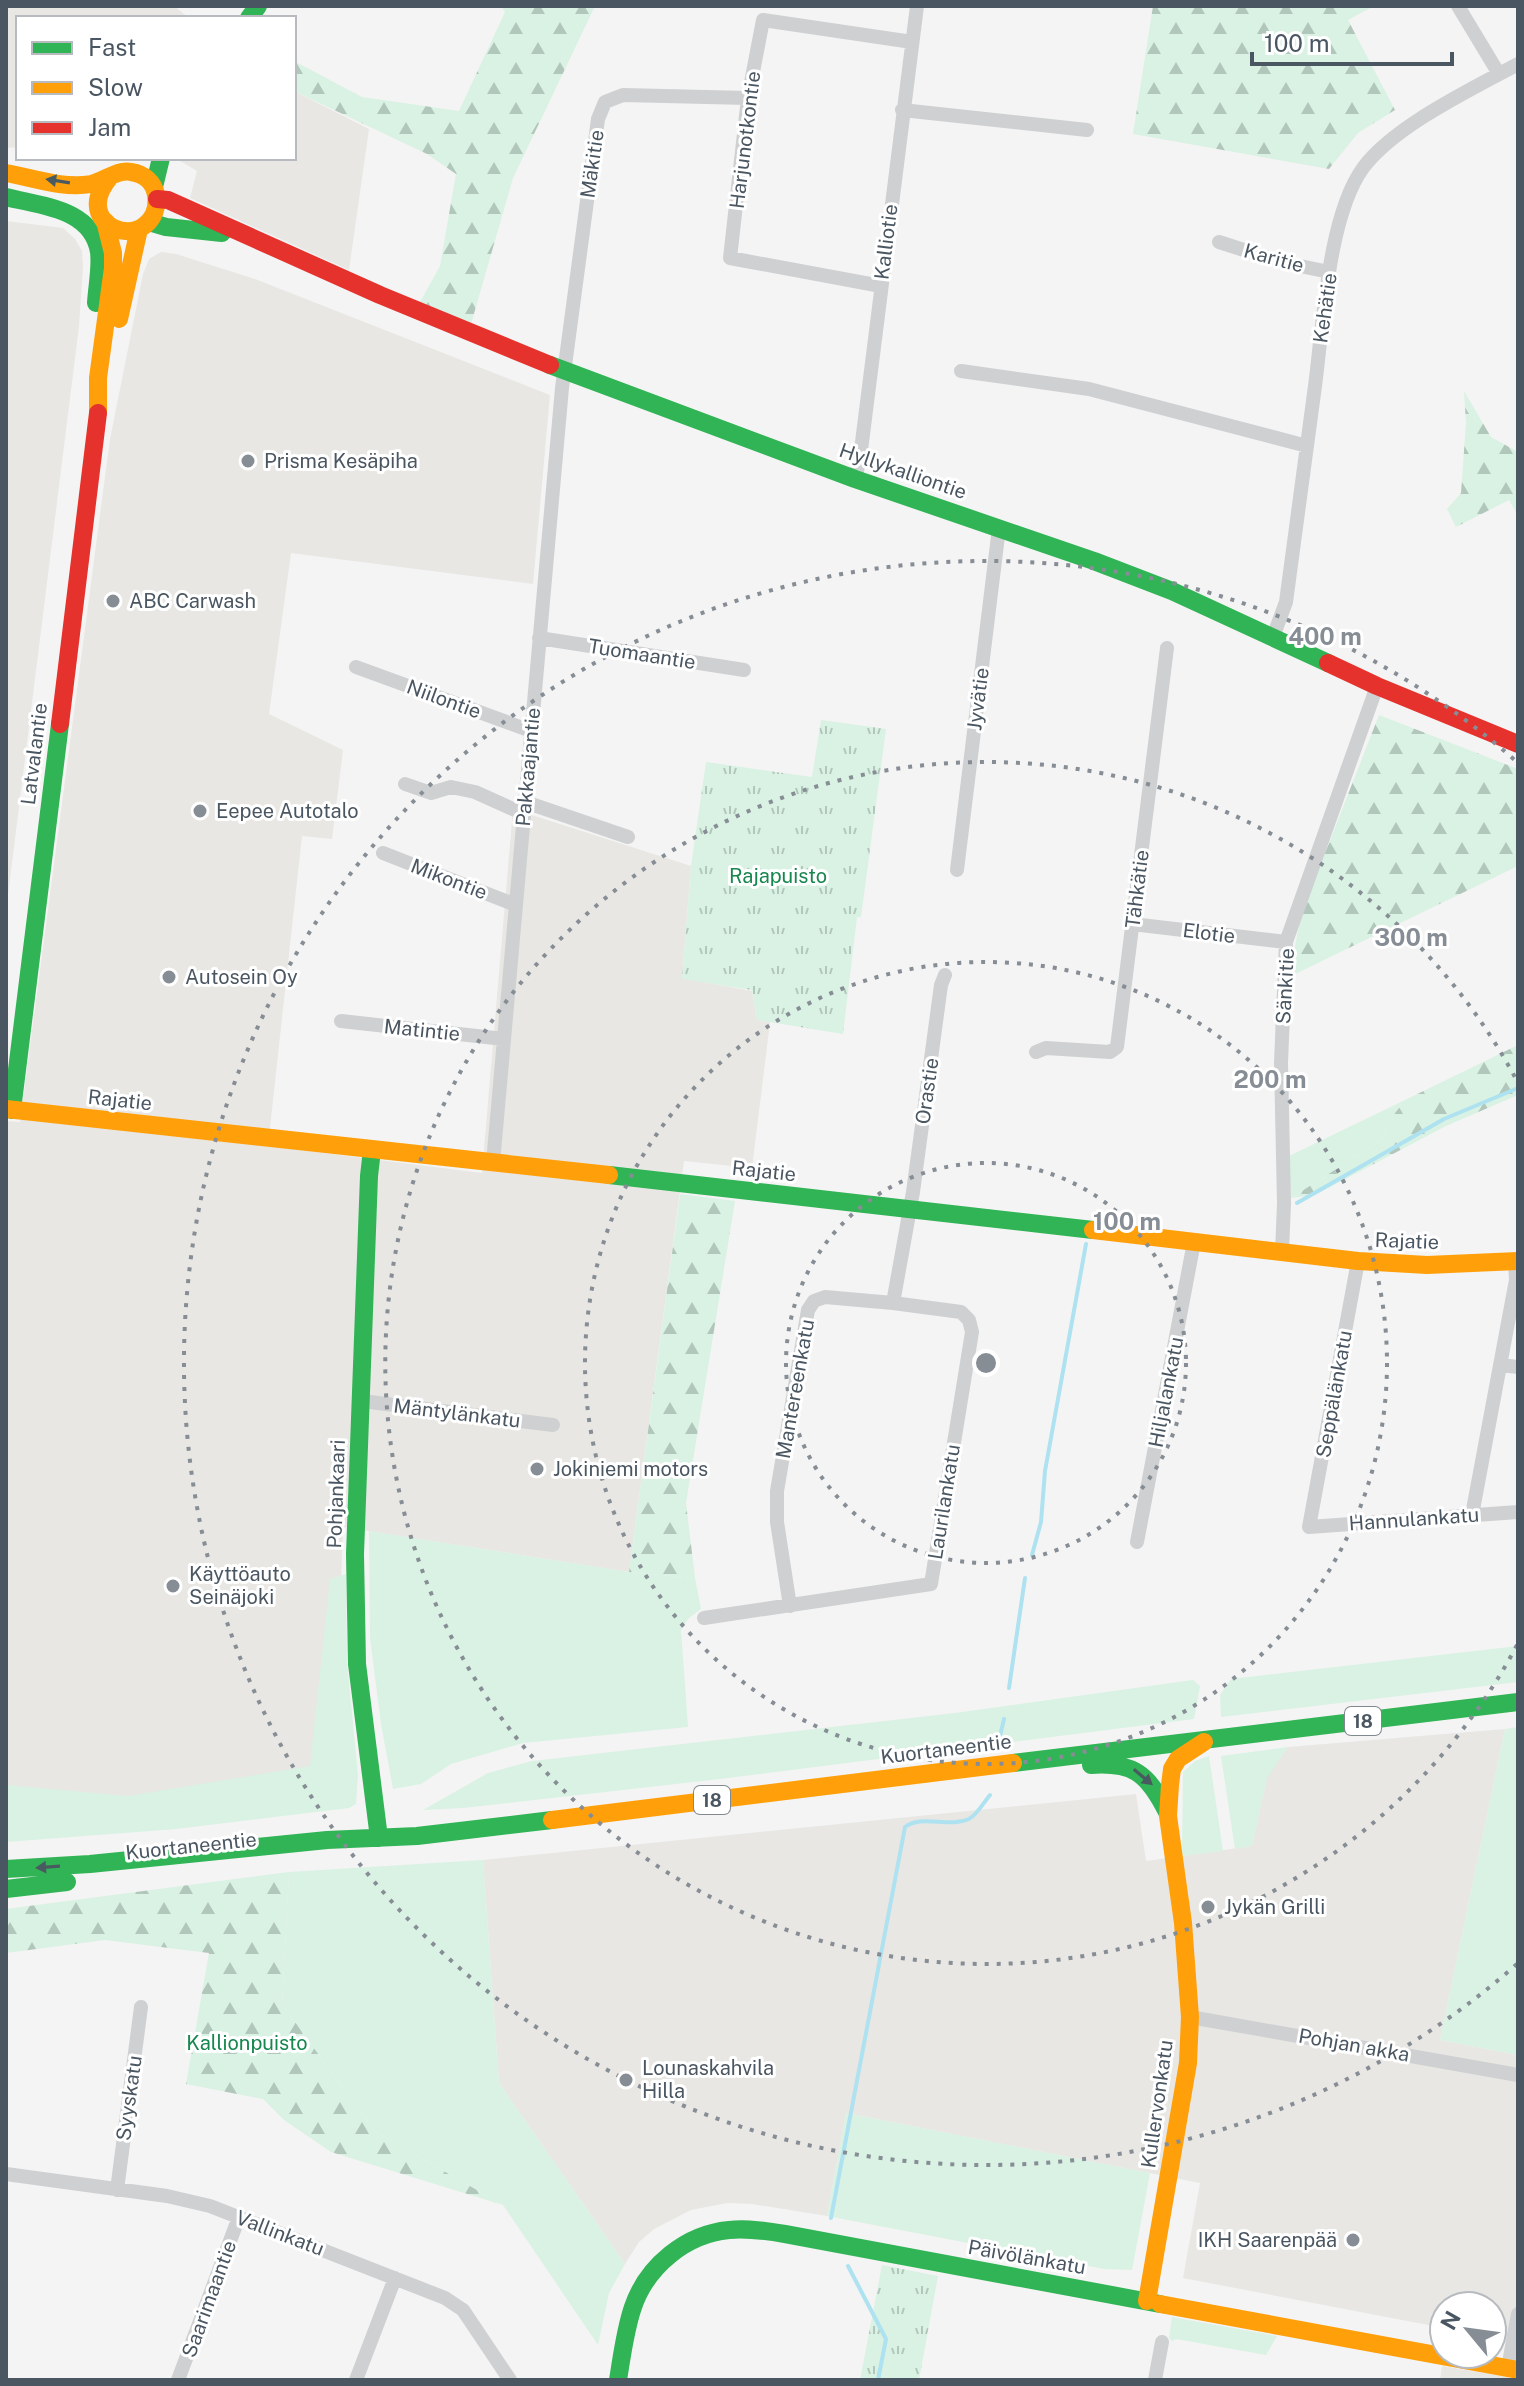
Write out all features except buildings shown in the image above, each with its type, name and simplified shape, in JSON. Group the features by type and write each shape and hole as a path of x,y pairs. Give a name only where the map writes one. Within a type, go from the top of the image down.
{"main road":[{"path":"102,216 99,191 135,160"},
{"path":"6,196 26,195 87,204 120,231 144,226 154,215 161,160"},
{"path":"6,173 74,184 92,184 116,174 140,174 156,193"},
{"name":"Hyllykalliontie","path":"156,193 380,295 565,371 855,479 1172,591 1377,686 1518,744"},
{"path":"6,196 71,213 95,239 99,252 94,343 98,378"},
{"name":"Latvalantie","path":"9,1110 99,404 98,378 113,268 113,253 102,216"},
{"name":"Hyllykalliontie","path":"144,226 211,230 272,247"},
{"name":"Latvalantie","path":"99,404 109,381 120,309 144,226"},
{"name":"Rajatie","path":"9,1110 1358,1261 1427,1265 1517,1262"},
{"name":"Pohjankaari","path":"372,1150 355,1554 357,1664 379,1838"},
{"name":"Kuortaneentie","path":"6,1869 90,1864 327,1840 417,1836 1518,1702"},
{"name":"Kullervonkatu","path":"1147,2301 1188,2063 1190,2017 1183,1923 1168,1816 1172,1769 1189,1750 1208,1740"},
{"name":"Kullervonkatu","path":"1045,1760 1070,1767 1114,1763 1130,1767 1144,1775 1156,1789 1168,1816"},
{"name":"Kuortaneentie","path":"6,1889 328,1852 379,1838"},
{"name":"Päivölänkatu","path":"618,2380 626,2330 634,2304 652,2272 669,2254 693,2240 733,2229 785,2234 1513,2369"}],"street":[{"name":"Kalliotie","path":"855,479 917,6"},
{"path":"1458,6 1499,74"},
{"name":"Harjunotkontie","path":"881,286 730,258 748,98 763,20 912,42"},
{"name":"Kehätie","path":"1273,637 1286,602 1329,272 1355,181 1392,139 1518,64"},
{"name":"Mäkitie","path":"565,371 598,119 605,102 623,95 748,98"},
{"path":"902,110 1087,130"},
{"name":"Karitie","path":"1219,242 1281,262 1329,272"},
{"name":"Pakkaajantie","path":"493,1163 565,371"},
{"path":"961,371 1089,389 1307,446"},
{"name":"Jyvätie","path":"957,870 999,528"},
{"name":"Tuomaantie","path":"539,638 744,670"},
{"name":"Tähkätie","path":"1036,1052 1046,1048 1110,1052 1117,1047 1167,648"},
{"name":"Niilontie","path":"356,667 531,731"},
{"name":"Sänkitie","path":"1282,1252 1281,1063 1286,942 1377,686"},
{"path":"405,784 431,793 451,787 475,792 628,837"},
{"name":"Mikontie","path":"383,853 516,905"},
{"name":"Elotie","path":"1132,924 1286,942"},
{"name":"Orastie","path":"911,1209 941,985 945,975"},
{"name":"Matintie","path":"341,1021 504,1039"},
{"path":"893,1303 911,1209"},
{"name":"Hiljalankatu","path":"1137,1542 1194,1242"},
{"name":"Seppälänkatu","path":"1309,1527 1358,1261"},
{"path":"1472,1515 1517,1262"},
{"name":"Mantereenkatu","path":"790,1606 777,1522 777,1491 808,1310 814,1301 825,1297 893,1303"},
{"name":"Laurilankatu","path":"704,1618 931,1584 972,1332 969,1320 961,1312 893,1303"},
{"path":"1500,1365 1518,1367"},
{"name":"Mäntylänkatu","path":"362,1401 553,1425"},
{"name":"Hannulankatu","path":"1309,1527 1518,1512"},
{"name":"Syyskatu","path":"117,2190 141,2007"},
{"name":"Pohjan akka","path":"1190,2017 1518,2075"},
{"name":"Vallinkatu","path":"6,2174 182,2199 210,2206 445,2298 463,2310 510,2380"},
{"name":"Saarimaantie","path":"178,2380 239,2217"},
{"path":"356,2380 395,2278"},
{"path":"1513,2369 1518,2314"},
{"path":"1155,2380 1162,2342"}],"shaded area":[{"path":"6,6 174,6 186,16 16,16 16,147 6,148"},
{"path":"296,92 369,129 349,270 190,198 197,171 179,160 296,160"},
{"path":"6,221 63,228 82,251 83,266 79,326 6,911"},
{"path":"161,252 255,279 550,395 533,584 291,553 269,714 343,750 332,839 302,836 268,1146 482,1173 513,809 691,866 682,978 752,991 757,1020 770,1022 752,1168 684,1161 629,1572 343,1527 334,1784 6,1804 6,1121 20,1122 110,439 143,274 149,259"},
{"path":"1505,1729 1440,2040 1518,2055 1518,2342 1508,2340 1508,2290 1428,2290 1428,2325 1183,2278 1200,2183 846,2113 827,2216 752,2204 727,2203 691,2210 654,2229 639,2242 625,2264 499,2083 483,1860 1136,1794 1146,1861 1252,1846 1267,1777 1288,1747"},
{"path":"1441,2370 1465,2370 1518,2379 1518,2380 1440,2380"}],"green space":[{"path":"501,6 595,6 513,178 471,324 420,302 440,266 456,174 427,154 296,92 296,62 362,97 459,111 505,12"},
{"path":"1153,6 1374,6 1348,20 1395,110 1358,133 1329,169 1133,134"},
{"path":"1464,391 1491,437 1518,452 1518,516 1509,500 1456,527 1447,509 1461,493 1466,423"},
{"path":"1379,715 1518,769 1518,866 1293,975 1296,939 1305,905"},
{"name":"Rajapuisto","path":"821,720 886,729 861,917 857,917 843,1034 757,1020 752,990 682,979 691,866 706,762 812,777"},
{"path":"1518,1045 1518,1095 1446,1126 1315,1195 1291,1198 1383,1139 1389,1121 1405,1100"},
{"path":"1405,1100 1389,1121 1383,1139 1291,1198 1289,1156"},
{"path":"680,1194 735,1201 686,1503 695,1578 629,1572"},
{"path":"369,1531 629,1572 695,1578 701,1609 689,1618 681,1630 688,1727 523,1743 451,1764 421,1784 393,1789 370,1638"},
{"path":"346,1574 347,1662 358,1775 356,1804 349,1808 176,1829 6,1842 6,1785 128,1796 310,1766 330,1579"},
{"path":"1518,1646 1518,1682 1221,1717 1220,1695 1231,1679"},
{"path":"1193,1680 1200,1686 1194,1719 720,1779 423,1810 488,1773 532,1761 955,1713"},
{"path":"1518,1727 1518,2055 1440,2040 1505,1729"},
{"path":"1288,1747 1267,1778 1252,1846 1235,1849 1221,1756"},
{"path":"1209,1756 1223,1851 1182,1856 1183,1772 1195,1761"},
{"path":"483,1860 499,2083 625,2264 609,2293 598,2345 503,2205 374,2131 282,2004 289,1872"},
{"name":"Kallionpuisto","path":"289,1872 282,2004 374,2131 503,2205 331,2152 284,2120 263,2099 186,2084 209,1953 105,1940 6,1953 6,1909"},
{"path":"846,2113 1150,2173 1132,2270 1104,2269 827,2216"},
{"path":"882,2265 938,2276 919,2380 860,2380"},
{"path":"1172,2317 1277,2336 1266,2355 1176,2339 1172,2341 1169,2338"}],"waterway":[{"path":"1297,1203 1444,1119 1518,1088"},
{"path":"1032,1555 1041,1522 1045,1471 1086,1244"},
{"path":"1009,1688 1025,1578"},
{"path":"994,1750 1004,1719"},
{"path":"831,2218 905,1827 919,1822 969,1819 990,1795"},
{"path":"848,2266 886,2339 878,2380"}],"traffic: fast":[{"path":"250,16 258,6"},
{"path":"154,187 161,160"},
{"path":"6,197 63,211 86,226 99,252 96,303"},
{"path":"149,222 166,227 222,233"},
{"path":"550,365 855,479 1094,561 1172,591 1328,663"},
{"path":"12,1110 60,724"},
{"path":"372,1150 355,1554 357,1664 379,1838"},
{"path":"609,1175 1093,1230"},
{"path":"1013,1763 1518,1702"},
{"path":"1091,1765 1118,1766 1138,1773 1153,1788 1167,1812"},
{"path":"6,1869 90,1864 327,1840 417,1836 552,1820"},
{"path":"6,1889 67,1882"},
{"path":"618,2380 630,2316 648,2278 683,2245 729,2230 785,2234 1160,2304"}],"traffic: slow":[{"path":"6,173 70,185 91,184 121,172 140,175 148,179 156,195 154,212 145,225 123,231 104,221 98,210 98,198 110,177"},
{"path":"98,413 98,378 113,268 113,253 105,221"},
{"path":"119,319 139,229"},
{"path":"6,1109 609,1175"},
{"path":"1093,1230 1358,1261 1427,1265 1518,1261"},
{"path":"1147,2301 1188,2063 1190,2017 1183,1923 1168,1816 1170,1785 1172,1769 1178,1759 1204,1742"},
{"path":"552,1820 1013,1763"},
{"path":"1160,2304 1518,2370"}],"traffic: jam":[{"path":"157,199 168,200 380,295 550,365"},
{"path":"60,724 98,413"},
{"path":"1328,663 1518,744"}],"place":[{"name":"Prisma Kesäpiha","path":"248,461"},
{"name":"ABC Carwash","path":"113,601"},
{"name":"Eepee Autotalo","path":"200,811"},
{"name":"Autosein Oy","path":"169,977"},
{"name":"Jokiniemi motors","path":"537,1469"},
{"name":"Käyttöauto Seinäjoki","path":"173,1586"},
{"name":"Jykän Grilli","path":"1208,1907"},
{"name":"Lounaskahvila Hilla","path":"626,2080"},
{"name":"IKH Saarenpää","path":"1353,2240"}]}
